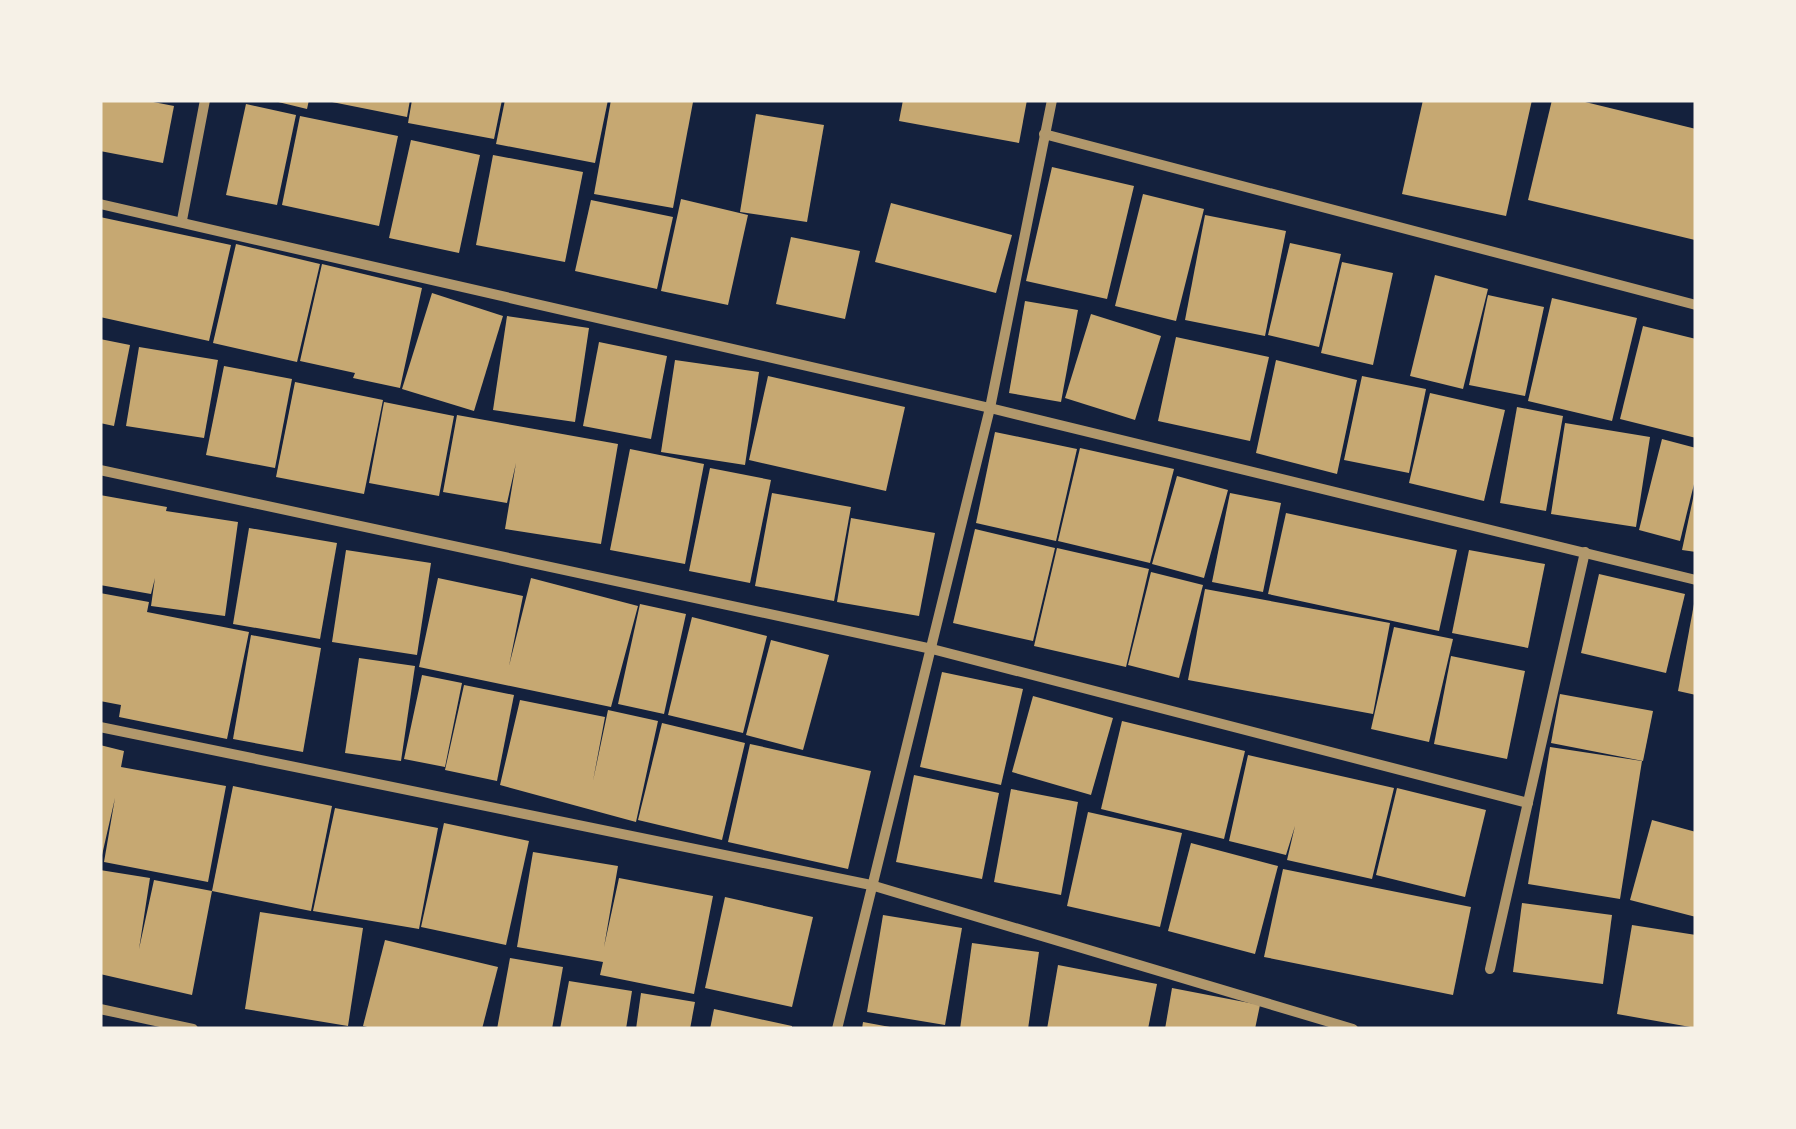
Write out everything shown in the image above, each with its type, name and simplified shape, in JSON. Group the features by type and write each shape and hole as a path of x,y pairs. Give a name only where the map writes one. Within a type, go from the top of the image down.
{"street":[{"path":"182,220 205,100"},
{"path":"836,1029 990,408 1052,100"},
{"path":"1044,134 1696,305"},
{"path":"100,204 990,408 1696,580"},
{"path":"100,470 932,648 1528,803"},
{"path":"1490,969 1584,552"},
{"path":"100,727 870,885 1352,1029"},
{"path":"100,1009 193,1029"}],"building":[{"path":"100,100 143,100 174,106 163,163 100,151"},
{"path":"270,100 309,100 307,109"},
{"path":"322,100 410,100 407,117"},
{"path":"412,100 502,100 494,139 408,123"},
{"path":"505,100 608,100 595,163 496,144"},
{"path":"611,100 693,102 673,208 594,194"},
{"path":"903,100 1027,100 1019,143 899,121"},
{"path":"1423,100 1532,100 1506,216 1402,194"},
{"path":"1552,100 1577,100 1696,129 1695,240 1528,200"},
{"path":"246,104 296,115 277,205 226,195"},
{"path":"756,114 824,125 807,222 740,212"},
{"path":"300,116 398,136 379,226 282,205"},
{"path":"411,140 480,155 459,253 389,238"},
{"path":"493,155 583,172 565,262 476,245"},
{"path":"1052,167 1134,186 1107,299 1026,281"},
{"path":"1143,194 1204,209 1176,321 1115,306"},
{"path":"681,199 748,215 728,305 661,291"},
{"path":"591,200 673,217 657,289 575,271"},
{"path":"891,203 1012,235 996,293 875,262"},
{"path":"1205,215 1286,231 1265,336 1185,320"},
{"path":"100,217 231,245 209,341 100,317"},
{"path":"791,237 860,251 845,319 776,304"},
{"path":"1290,243 1341,254 1319,347 1268,335"},
{"path":"236,244 320,264 297,362 213,343"},
{"path":"1342,262 1393,273 1373,365 1321,353"},
{"path":"322,264 422,288 400,388 300,361"},
{"path":"1435,275 1488,289 1463,389 1410,376"},
{"path":"432,293 503,316 474,411 402,389"},
{"path":"1488,295 1544,307 1525,396 1469,385"},
{"path":"1552,298 1637,318 1612,421 1528,401"},
{"path":"1025,301 1078,310 1061,402 1009,393"},
{"path":"1091,314 1161,336 1135,420 1065,398"},
{"path":"507,316 589,328 575,422 493,410"},
{"path":"1643,326 1696,339 1696,438 1620,419"},
{"path":"1176,337 1269,357 1250,441 1158,421"},
{"path":"100,339 130,345 114,426 100,423"},
{"path":"599,342 667,356 651,439 583,426"},
{"path":"139,347 218,360 204,438 126,426"},
{"path":"675,360 759,372 745,465 661,452"},
{"path":"1276,360 1357,380 1337,474 1256,453"},
{"path":"224,366 292,379 275,468 206,455"},
{"path":"768,376 905,407 886,491 749,460"},
{"path":"1362,376 1426,389 1409,473 1344,460"},
{"path":"295,382 383,400 364,494 276,477"},
{"path":"1430,393 1505,410 1484,501 1409,483"},
{"path":"384,402 454,416 439,496 369,483"},
{"path":"1517,407 1563,416 1546,511 1500,503"},
{"path":"457,415 618,444 601,544 505,529 516,463 507,503 443,492"},
{"path":"1565,423 1650,437 1636,527 1551,514"},
{"path":"995,432 1077,449 1056,541 976,523"},
{"path":"1662,439 1696,448 1696,476 1680,541 1639,530"},
{"path":"1080,448 1174,469 1150,563 1058,541"},
{"path":"630,449 704,464 685,564 610,550"},
{"path":"710,468 771,480 750,583 689,571"},
{"path":"1177,476 1228,490 1204,578 1152,564"},
{"path":"772,493 851,507 834,601 755,586"},
{"path":"1230,493 1281,503 1263,592 1212,582"},
{"path":"1696,494 1696,552 1682,550"},
{"path":"100,495 167,507 166,511 238,522 225,616 151,606 155,578 151,594 100,585"},
{"path":"1286,513 1457,550 1439,631 1268,594"},
{"path":"851,518 935,533 919,616 837,602"},
{"path":"249,528 337,543 320,639 233,624"},
{"path":"975,529 1055,548 1033,641 953,623"},
{"path":"1057,548 1149,569 1126,667 1034,646"},
{"path":"346,550 431,563 417,655 332,642"},
{"path":"1469,550 1545,564 1528,648 1452,633"},
{"path":"1151,572 1203,585 1179,678 1128,665"},
{"path":"1599,574 1685,594 1666,673 1581,653"},
{"path":"438,578 523,596 509,666 531,578 638,606 611,707 419,667"},
{"path":"1205,589 1390,623 1373,714 1188,680"},
{"path":"100,593 149,602 147,612 249,632 227,739 119,717 121,705 100,701"},
{"path":"640,604 686,614 664,714 618,704"},
{"path":"1696,605 1696,695 1678,691"},
{"path":"692,617 767,636 743,733 668,715"},
{"path":"1394,627 1453,639 1429,742 1371,729"},
{"path":"251,635 321,648 303,752 233,739"},
{"path":"771,640 829,655 803,750 746,735"},
{"path":"1451,656 1525,671 1507,759 1434,744"},
{"path":"359,658 415,666 401,761 345,753"},
{"path":"942,672 1023,689 1001,785 920,767"},
{"path":"422,675 462,683 445,767 404,759"},
{"path":"464,685 514,695 497,781 445,770"},
{"path":"1560,694 1653,711 1643,761 1551,743"},
{"path":"1033,696 1113,718 1091,795 1012,772"},
{"path":"520,700 605,717 593,781 608,710 658,721 636,822 500,785"},
{"path":"1122,721 1245,751 1224,839 1101,809"},
{"path":"662,723 745,743 722,840 638,820"},
{"path":"750,744 871,771 848,869 728,842"},
{"path":"100,745 124,751 121,767 226,786 208,882 104,862 115,798 100,864"},
{"path":"1550,747 1642,761 1620,899 1528,884"},
{"path":"1248,755 1394,788 1372,879 1287,860 1295,826 1286,855 1229,841"},
{"path":"914,775 999,793 982,879 896,862"},
{"path":"233,786 332,806 311,911 212,891"},
{"path":"1397,788 1486,810 1465,897 1376,875"},
{"path":"1011,789 1078,802 1061,895 994,882"},
{"path":"335,808 438,828 419,929 313,911"},
{"path":"1088,812 1182,833 1160,927 1067,906"},
{"path":"1652,820 1696,832 1696,917 1630,900"},
{"path":"444,823 529,841 506,945 421,927"},
{"path":"1191,843 1278,866 1255,954 1168,931"},
{"path":"533,852 618,866 604,947 619,878 713,896 694,994 600,975 603,962 517,947"},
{"path":"1283,869 1471,907 1453,995 1264,957"},
{"path":"100,870 150,878 139,949 154,880 212,891 192,995 100,974"},
{"path":"725,897 813,917 792,1007 705,988"},
{"path":"1522,903 1612,915 1603,984 1513,972"},
{"path":"260,912 363,928 348,1026 245,1009"},
{"path":"883,915 962,928 945,1025 867,1012"},
{"path":"1632,925 1696,935 1696,1028 1617,1014"},
{"path":"385,940 498,967 482,1029 363,1026"},
{"path":"972,943 1039,952 1028,1029 960,1029"},
{"path":"510,958 563,967 552,1029 497,1029"},
{"path":"1058,965 1157,984 1148,1029 1047,1029"},
{"path":"569,981 632,991 626,1029 560,1029"},
{"path":"1172,988 1260,1005 1255,1029 1165,1029"},
{"path":"641,993 695,1002 690,1029 636,1029"},
{"path":"714,1009 792,1026 792,1029 710,1029"},
{"path":"863,1022 890,1027 890,1029 862,1029"}]}
